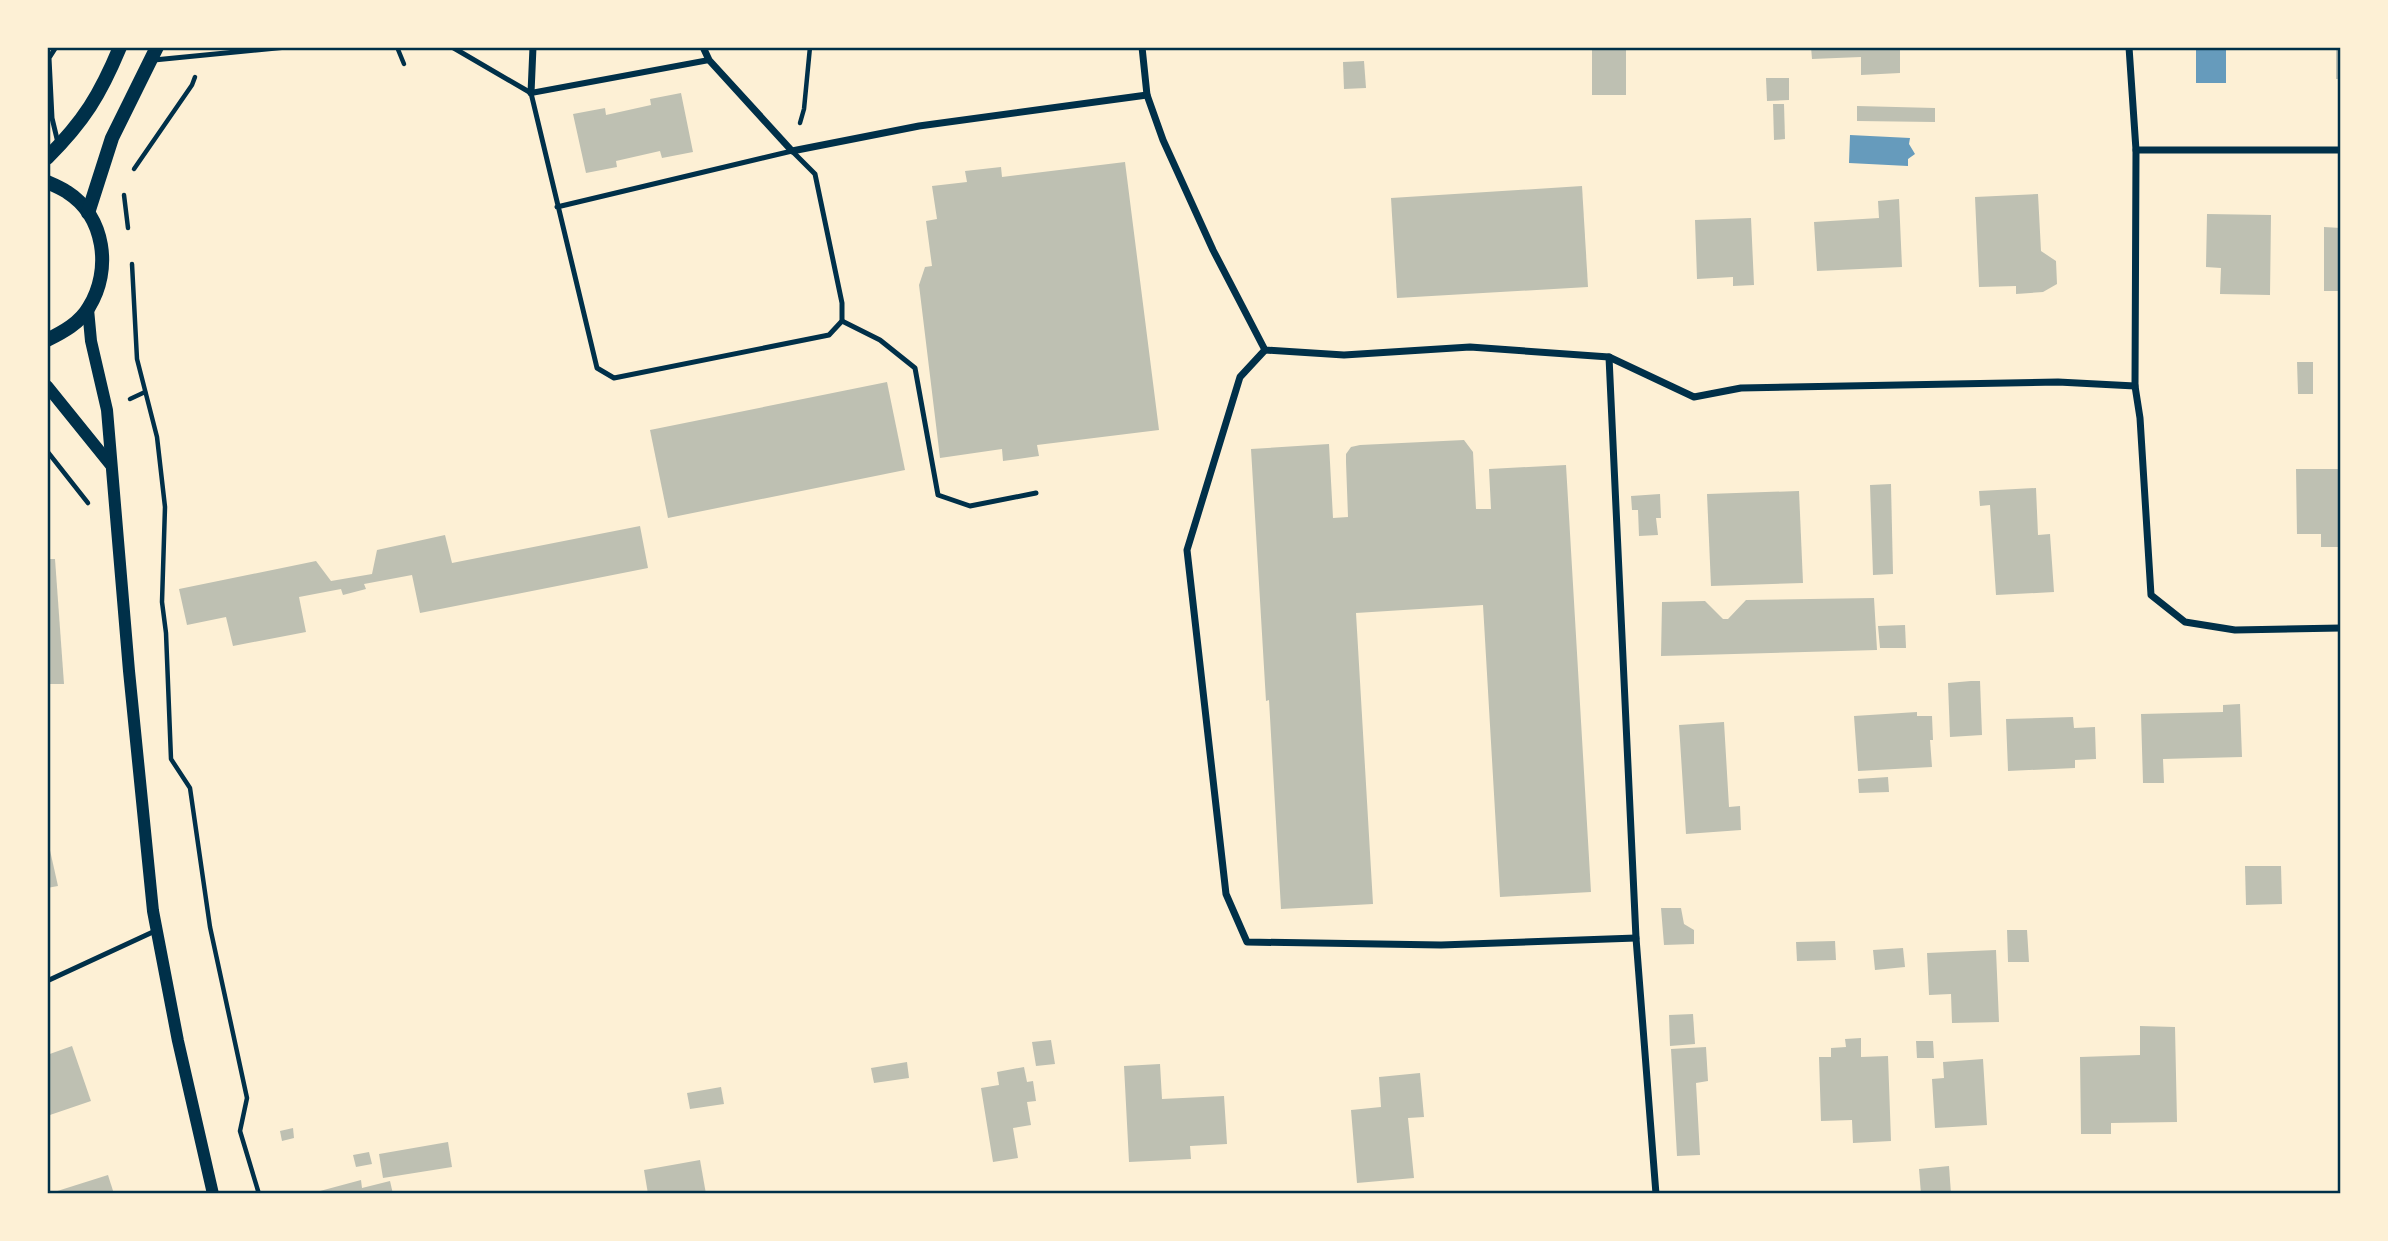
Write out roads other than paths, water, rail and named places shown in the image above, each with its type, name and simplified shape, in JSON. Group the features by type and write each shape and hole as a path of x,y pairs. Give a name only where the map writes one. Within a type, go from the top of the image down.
{"main road":[{"path":"47,158 83,119 99,96 120,47"},
{"path":"88,213 112,138 154,54"},
{"path":"47,182 68,192 88,213 100,236 104,261 100,286 88,309 69,330 47,340"}],"street":[{"path":"533,47 531,93 709,60"},
{"path":"704,47 709,60 792,151 919,126 1147,95"},
{"path":"1142,47 1147,95 1163,140 1213,250 1265,350"},
{"path":"2129,47 2136,150 2135,386 2140,418 2151,595 2186,622 2235,630 2341,628"},
{"path":"2136,150 2341,150"},
{"path":"88,309 91,341 107,410 110,464 157,930 178,1041 213,1194"},
{"path":"1265,350 1344,355 1470,347 1609,357 1694,397 1741,388 2058,382 2135,386"},
{"path":"1265,350 1240,377 1187,550 1226,894 1247,942 1441,945 1636,938"},
{"path":"1609,357 1636,938 1656,1194"},
{"path":"47,386 110,464"}],"lane":[{"path":"56,47 49,58 49,74 51,118 59,145"},
{"path":"154,54 203,57 287,47"},
{"path":"453,47 531,93 557,207 597,368 614,378 829,335 842,321 842,303 815,174 792,151 557,207"},
{"path":"842,321 880,340 915,368 938,495 970,506 1036,493"},
{"path":"47,981 157,930"}],"water":[{"path":"2196,47 2226,47 2226,83 2196,83"},
{"path":"1850,135 1910,138 1909,144 1915,154 1908,159 1908,166 1849,163"}]}
